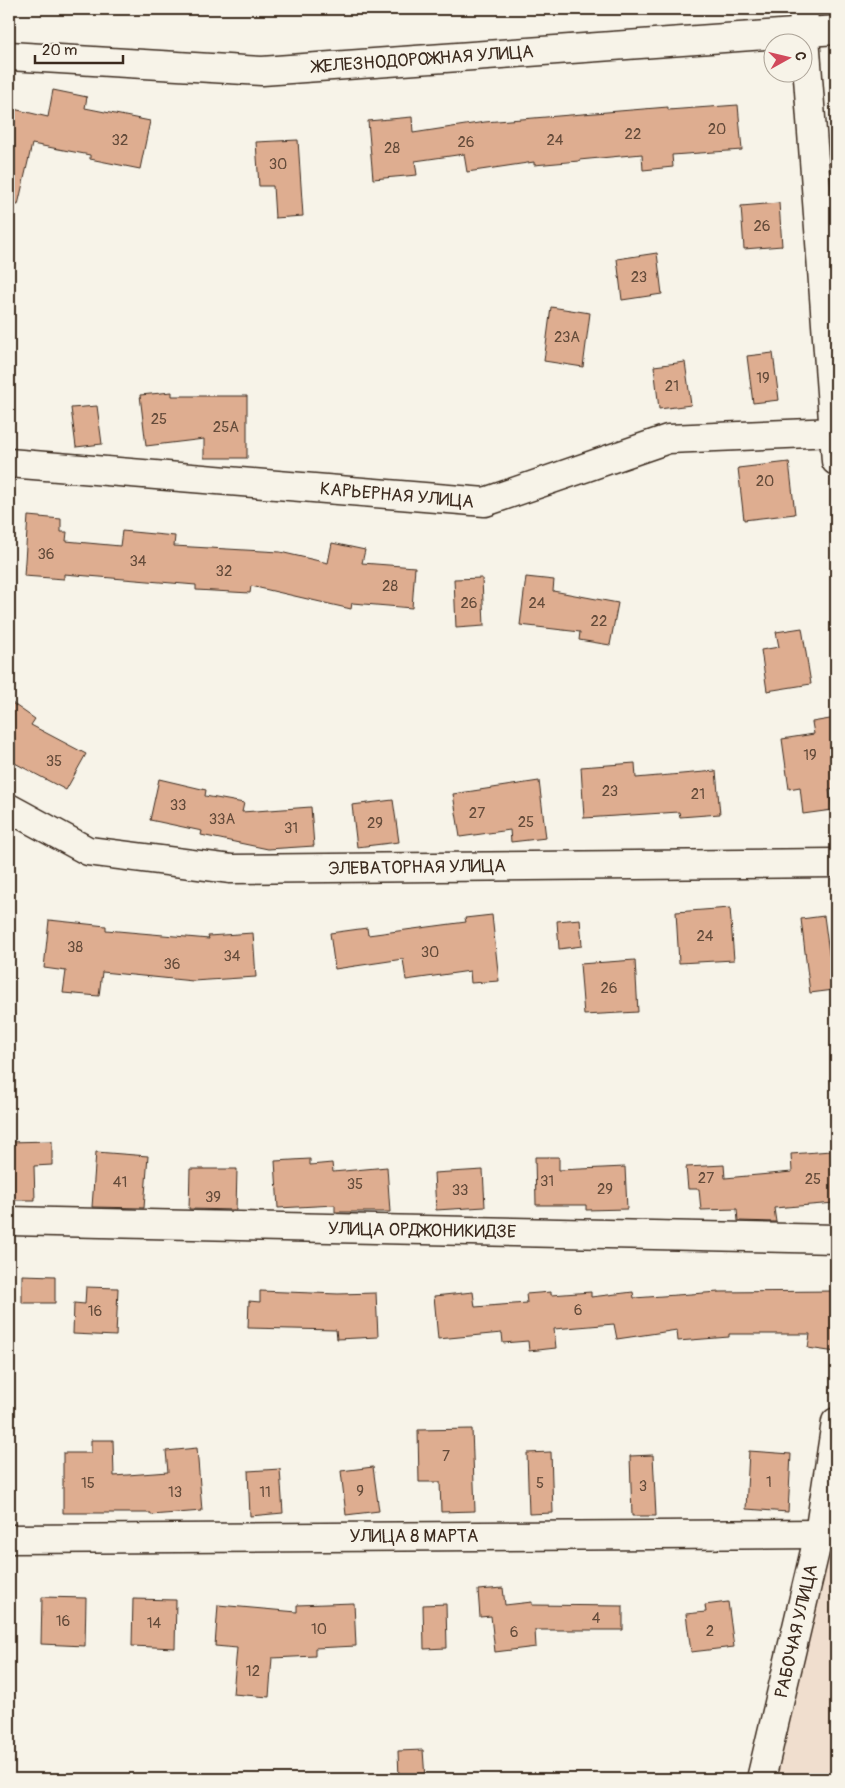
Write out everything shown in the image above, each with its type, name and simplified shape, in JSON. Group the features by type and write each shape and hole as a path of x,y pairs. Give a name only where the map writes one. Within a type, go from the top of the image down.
{"street":[{"name":"ЖЕЛЕЗНОДОРОЖНАЯ УЛИЦА","path":"9,56 262,70 805,20 836,30"},
{"path":"805,20 836,461"},
{"name":"КАРЬЕРНАЯ УЛИЦА","path":"9,463 485,502 668,439 834,432"},
{"name":"ЭЛЕВАТОРНАЯ УЛИЦА","path":"9,808 88,851 231,869 836,863"},
{"name":"УЛИЦА ОРДЖОНИКИДЗЕ","path":"9,1221 836,1239"},
{"name":"РАБОЧАЯ УЛИЦА","path":"761,1779 819,1534 836,1422"},
{"name":"УЛИЦА 8 МАРТА","path":"9,1539 819,1534"}],"shaded area":[{"path":"836,1512 836,1779 775,1779"}],"building":[{"path":"53,90 87,97 85,108 150,121 140,169 90,159 90,155 32,144 18,205 9,204 9,108 48,117"},
{"path":"738,105 742,150 672,155 673,167 643,170 642,154 534,165 534,162 467,172 464,154 415,161 417,175 373,179 368,121 412,117 413,133 485,122 668,107 668,110"},
{"path":"298,140 303,216 275,218 273,186 259,186 256,142"},
{"path":"779,203 782,246 744,249 741,206"},
{"path":"657,253 662,294 622,300 617,259"},
{"path":"551,307 590,313 583,367 544,361"},
{"path":"773,353 779,400 753,403 747,356"},
{"path":"685,362 691,405 659,409 654,366"},
{"path":"172,392 172,396 247,396 247,458 204,458 204,439 146,446 140,395"},
{"path":"97,406 102,444 76,447 71,408"},
{"path":"789,462 795,514 744,520 738,468"},
{"path":"28,516 61,519 61,532 67,532 66,541 120,546 122,531 175,536 174,546 280,552 328,563 332,543 365,550 362,563 415,567 412,608 352,603 351,609 251,586 250,593 196,590 196,585 64,574 64,579 24,576"},
{"path":"526,577 554,580 553,591 618,603 610,645 579,640 580,632 520,625"},
{"path":"482,578 484,626 456,628 454,579"},
{"path":"802,628 811,684 767,691 761,650 779,647 776,632"},
{"path":"9,701 35,719 31,725 86,754 66,790 9,760"},
{"path":"836,718 836,789 829,790 832,810 803,814 800,787 789,789 782,739 814,734 812,722"},
{"path":"635,763 636,778 716,771 720,814 680,817 679,812 584,818 581,767"},
{"path":"159,779 206,790 205,796 244,803 242,812 311,807 314,846 268,849 201,835 202,831 150,820"},
{"path":"539,781 546,838 511,842 510,830 460,837 453,794"},
{"path":"393,800 399,842 357,847 352,805"},
{"path":"730,908 734,960 679,963 676,912"},
{"path":"492,915 499,981 471,983 470,971 406,980 403,959 335,969 330,933 367,928 368,935 466,922 465,918"},
{"path":"824,916 834,990 810,993 801,919"},
{"path":"580,919 582,946 559,949 557,921"},
{"path":"49,920 106,926 106,930 209,939 208,936 253,933 256,977 193,981 102,972 99,996 63,993 66,971 44,968"},
{"path":"635,960 638,1012 584,1015 580,964"},
{"path":"52,1141 52,1165 34,1166 35,1200 9,1200 9,1142"},
{"path":"831,1151 835,1203 774,1208 776,1222 738,1221 737,1209 701,1210 699,1189 688,1189 686,1167 724,1165 725,1178 792,1172 791,1154"},
{"path":"96,1152 148,1156 144,1208 92,1207"},
{"path":"535,1157 559,1157 559,1170 625,1167 627,1209 586,1210 586,1205 536,1205"},
{"path":"310,1159 310,1165 332,1163 333,1172 387,1167 390,1212 335,1212 335,1205 278,1208 275,1161"},
{"path":"190,1169 237,1169 236,1210 189,1209"},
{"path":"483,1170 485,1207 436,1210 434,1173"},
{"path":"22,1275 55,1276 55,1303 22,1303"},
{"path":"86,1287 118,1288 116,1336 73,1334 74,1303 85,1304"},
{"path":"260,1291 338,1294 376,1293 378,1337 337,1339 336,1330 248,1328 249,1301 260,1302"},
{"path":"836,1291 836,1352 808,1348 810,1334 729,1334 729,1337 678,1341 677,1330 617,1339 614,1324 554,1329 556,1348 529,1351 528,1341 503,1343 502,1333 438,1339 434,1296 473,1292 475,1307 527,1303 526,1294 551,1292 551,1295 591,1292 591,1297 633,1292 634,1298 719,1292"},
{"path":"472,1429 475,1511 441,1512 440,1482 419,1482 418,1430"},
{"path":"91,1440 113,1440 114,1476 168,1472 166,1451 197,1448 202,1511 151,1515 151,1513 63,1513 63,1453 91,1453"},
{"path":"749,1451 791,1454 788,1512 746,1509"},
{"path":"551,1452 553,1513 529,1514 527,1453"},
{"path":"653,1455 656,1516 632,1516 630,1456"},
{"path":"373,1467 379,1511 346,1515 341,1471"},
{"path":"280,1469 283,1513 250,1516 248,1471"},
{"path":"503,1588 505,1605 532,1602 532,1605 623,1606 623,1630 535,1630 536,1647 495,1652 491,1616 480,1617 478,1590"},
{"path":"42,1597 86,1598 85,1646 41,1644"},
{"path":"133,1599 176,1600 175,1648 132,1646"},
{"path":"728,1602 734,1647 691,1652 686,1614 706,1612 705,1605"},
{"path":"354,1603 356,1646 315,1648 315,1656 272,1658 269,1697 233,1694 237,1648 215,1646 218,1605 297,1612 297,1605"},
{"path":"446,1604 447,1648 424,1649 423,1605"},
{"path":"423,1750 425,1779 399,1779 398,1751"}]}
